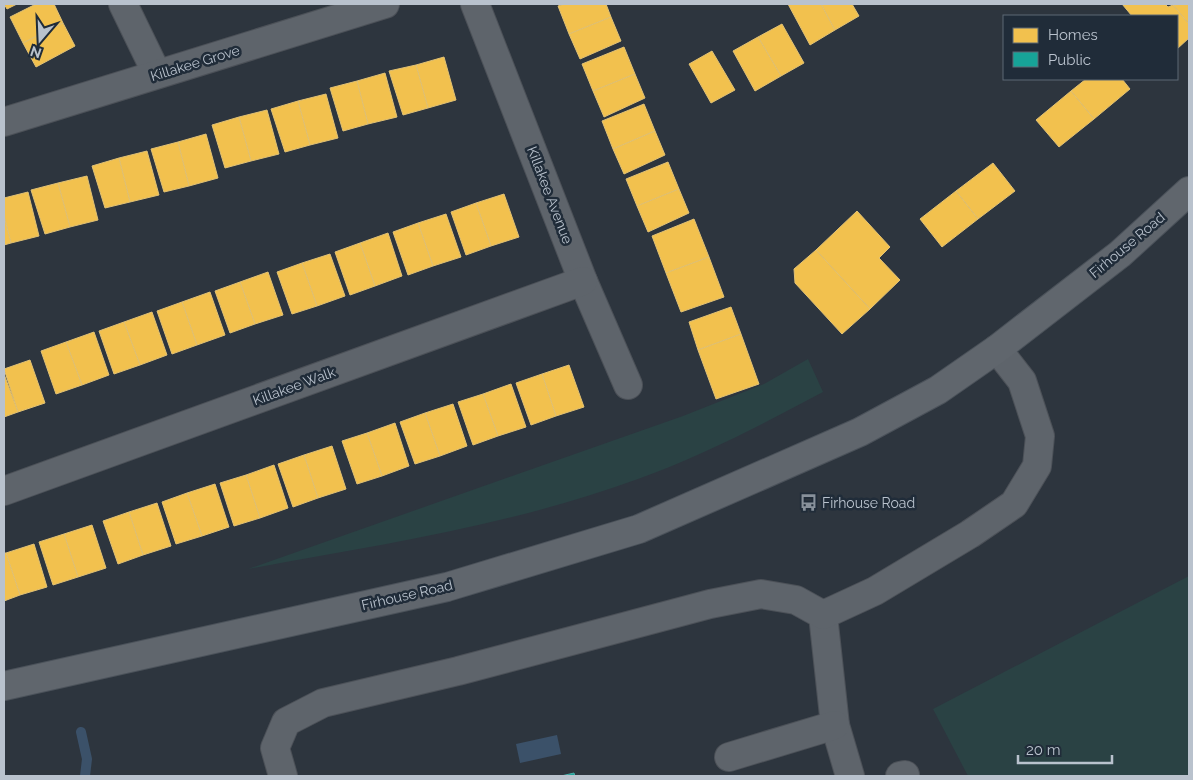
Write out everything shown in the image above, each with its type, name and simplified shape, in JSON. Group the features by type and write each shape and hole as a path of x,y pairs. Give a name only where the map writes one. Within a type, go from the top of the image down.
{"main road":[{"name":"Firhouse Road","path":"4,686 447,587 639,529 860,432 938,390 997,349 1120,254 1189,191"}],"street":[{"path":"123,4 157,74"},
{"name":"Killakee Grove","path":"4,122 385,4"},
{"name":"Killakee Avenue","path":"475,4 583,280 628,385"},
{"name":"Killakee Walk","path":"4,491 583,280"},
{"path":"823,615 875,591 970,534 1014,504 1037,466 1040,436 1022,381 997,349"},
{"path":"283,776 275,748 286,722 323,703 458,671 710,604 761,594 796,600 823,615"},
{"path":"823,615 835,724 850,776"},
{"path":"729,757 835,724"}],"green space":[{"path":"808,359 823,392 709,450 638,479 543,509 494,521 396,542 248,569 683,416 764,384"},
{"path":"1189,576 1189,776 968,776 933,709"}],"water":[{"path":"557,735 561,754 520,763 516,744"}],"building: Homes":[{"path":"4,4 17,4 7,9"},
{"path":"36,4 54,4 63,23 23,43 10,17"},
{"path":"565,4 606,4 611,17 569,34 558,6"},
{"path":"788,4 821,4 835,30 810,45"},
{"path":"821,4 852,4 859,16 835,30"},
{"path":"1122,4 1165,4 1168,7 1173,5 1189,24 1189,38 1178,48 1178,15 1131,15"},
{"path":"1189,4 1189,24 1173,5"},
{"path":"611,17 621,41 580,59 569,34"},
{"path":"63,23 75,46 36,67 23,43"},
{"path":"782,24 804,63 781,76 758,37"},
{"path":"758,37 781,76 755,91 733,51"},
{"path":"624,47 635,74 593,91 582,64"},
{"path":"712,51 735,90 711,103 689,64"},
{"path":"444,57 456,100 428,108 416,65"},
{"path":"416,65 428,108 403,115 389,71"},
{"path":"385,73 397,117 368,124 357,81"},
{"path":"635,74 645,98 604,117 593,91"},
{"path":"1085,80 1123,80 1130,89 1094,119 1071,91"},
{"path":"357,81 368,124 343,131 330,88"},
{"path":"1071,91 1094,119 1059,147 1036,120"},
{"path":"326,94 338,138 310,145 298,101"},
{"path":"298,101 310,145 285,152 271,109"},
{"path":"644,104 655,131 613,149 602,121"},
{"path":"267,110 279,154 251,161 239,117"},
{"path":"239,117 251,161 225,168 212,125"},
{"path":"655,131 665,155 624,174 613,149"},
{"path":"206,134 218,178 189,186 178,142"},
{"path":"178,142 189,186 164,192 151,149"},
{"path":"147,151 159,195 130,202 119,158"},
{"path":"119,158 130,202 105,208 92,166"},
{"path":"668,162 679,189 637,206 626,179"},
{"path":"993,163 1015,191 978,219 956,191"},
{"path":"87,176 98,220 70,227 58,183"},
{"path":"58,183 70,227 45,234 31,190"},
{"path":"679,189 689,213 648,232 637,206"},
{"path":"956,191 978,219 942,247 920,219"},
{"path":"28,192 39,236 11,243 4,216 4,198"},
{"path":"504,194 519,237 491,246 476,203"},
{"path":"476,203 491,246 466,255 451,212"},
{"path":"857,211 890,247 879,258 900,280 870,309 816,250"},
{"path":"446,214 461,257 433,266 418,223"},
{"path":"4,216 11,243 4,245"},
{"path":"694,219 709,257 666,273 652,236"},
{"path":"418,223 433,266 408,275 393,232"},
{"path":"388,233 402,276 375,286 360,243"},
{"path":"360,243 375,286 350,295 335,252"},
{"path":"816,250 870,309 842,334 795,283 794,269"},
{"path":"330,254 345,296 317,306 302,263"},
{"path":"709,257 724,297 681,312 666,273"},
{"path":"302,263 317,306 292,314 277,272"},
{"path":"268,272 283,315 255,324 240,282"},
{"path":"240,282 255,324 230,333 215,291"},
{"path":"210,292 225,335 197,345 182,302"},
{"path":"182,302 197,345 172,354 157,311"},
{"path":"731,307 741,334 698,350 689,322"},
{"path":"152,312 167,355 140,365 124,322"},
{"path":"124,322 140,365 114,374 99,331"},
{"path":"94,332 109,375 82,385 66,342"},
{"path":"741,334 759,384 716,399 698,350"},
{"path":"66,342 82,385 56,394 41,351"},
{"path":"30,360 45,403 18,412 4,369"},
{"path":"569,365 584,407 556,416 542,374"},
{"path":"4,374 18,412 4,417"},
{"path":"542,374 556,416 531,425 516,383"},
{"path":"511,384 526,427 498,436 483,394"},
{"path":"483,394 498,436 473,445 458,402"},
{"path":"453,404 467,446 440,456 425,413"},
{"path":"425,413 440,456 415,464 400,422"},
{"path":"395,423 409,466 382,476 367,433"},
{"path":"367,433 382,476 357,484 342,441"},
{"path":"332,446 346,489 318,498 304,455"},
{"path":"304,455 318,498 293,507 278,464"},
{"path":"274,465 288,508 260,518 246,475"},
{"path":"246,475 260,518 234,526 220,483"},
{"path":"215,484 229,527 202,536 187,493"},
{"path":"187,493 202,536 176,544 162,502"},
{"path":"157,503 171,546 143,555 129,512"},
{"path":"129,512 143,555 118,564 103,521"},
{"path":"92,525 106,568 78,577 64,534"},
{"path":"64,534 78,577 53,585 39,542"},
{"path":"34,544 47,587 20,595 6,553"},
{"path":"4,553 6,553 20,595 4,601"}],"building: Public":[{"path":"574,773 575,776 561,776"}],"waterway":[{"path":"81,732 87,759 85,776"}],"place":[{"name":"Firhouse Road","path":"808,503"}]}
